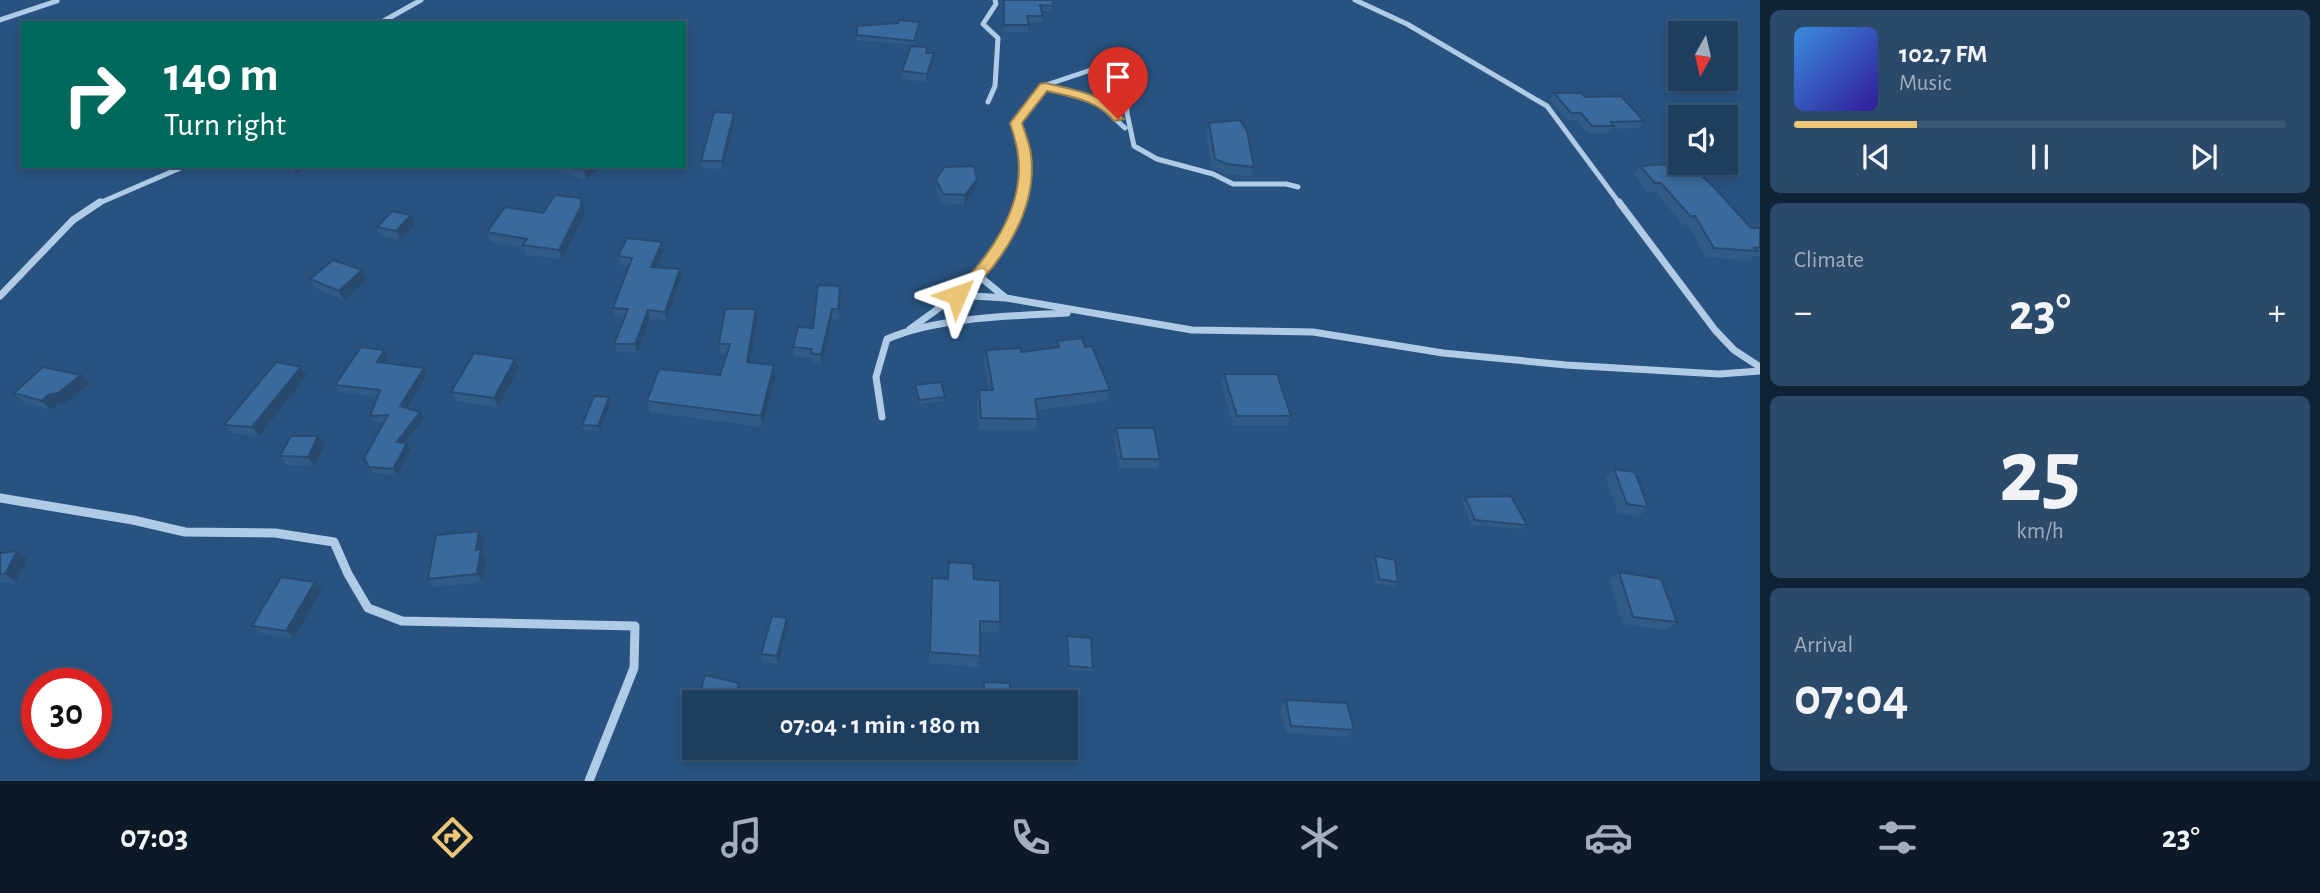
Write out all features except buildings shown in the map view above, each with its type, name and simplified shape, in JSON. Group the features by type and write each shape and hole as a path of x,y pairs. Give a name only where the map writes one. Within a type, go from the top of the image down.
{"street":[{"path":"384,21 421,0"},
{"path":"988,102 995,86 998,38 983,24 996,4 995,0"},
{"path":"1355,0 1407,23 1547,106 1715,330 1734,350 1760,369"},
{"path":"0,20 57,2"},
{"path":"882,417 876,377 887,339 910,329 957,295 979,276 998,251 1018,208 1025,178 1025,154 1016,123 1045,87 1126,55 1129,87 1124,116 1134,146 1157,159 1213,174 1233,184 1286,184 1298,187"},
{"path":"1045,87 1108,106 1128,131"},
{"path":"0,296 73,220 102,201 181,168"},
{"path":"979,276 1006,298"},
{"path":"957,295 1006,298 1078,313 1192,330 1313,332 1443,353 1566,366 1719,374 1760,369"},
{"path":"910,329 1013,316 1078,313"},
{"path":"0,498 84,511 185,532 275,533 334,542 348,574 368,608 402,621 635,626 634,668 589,781"}],"route":[{"path":"957,295 979,276 998,251 1018,208 1025,178 1025,154 1016,123 1045,87 1108,106 1118,119"}]}
